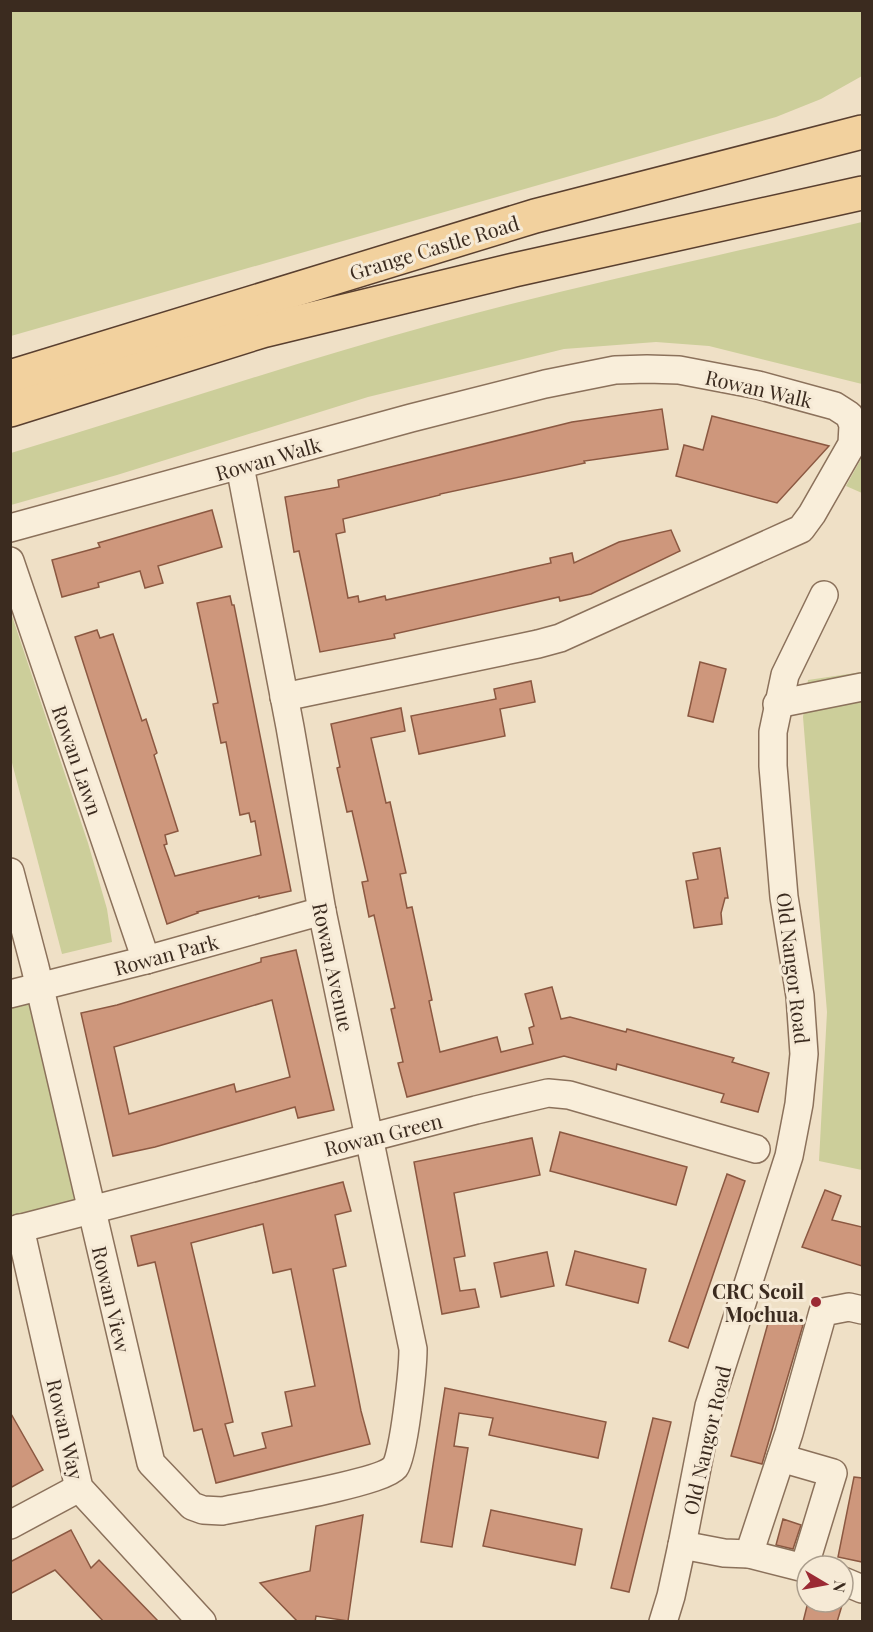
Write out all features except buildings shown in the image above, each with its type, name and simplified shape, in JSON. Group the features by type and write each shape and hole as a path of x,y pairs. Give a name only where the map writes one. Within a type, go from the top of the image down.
{"main road":[{"name":"Grange Castle Road","path":"10,377 535,216 862,132"},
{"name":"Grange Castle Road","path":"10,410 262,331 514,270 862,193"}],"street":[{"name":"Rowan Walk","path":"10,528 411,418 545,384 615,370 679,370 758,385 835,406 849,415 853,425 852,444 801,529 560,638 284,697"},
{"name":"Rowan Avenue","path":"240,466 322,911 413,1349 412,1378 396,1466"},
{"name":"Rowan Lawn","path":"10,561 146,960"},
{"name":"Old Nangor Road","path":"663,1622 671,1596 710,1406 789,1156 799,1104 804,1054 800,996 784,897 773,766 773,732 777,704 785,675 824,596"},
{"path":"777,704 862,687"},
{"name":"Rowan View","path":"10,872 35,968 151,1463 192,1506 203,1510 222,1511 348,1485 385,1474 396,1466"},
{"name":"Rowan Park","path":"10,994 146,960 322,911"},
{"name":"Rowan Green","path":"15,1229 548,1093 569,1095 756,1149"},
{"name":"Rowan Way","path":"15,1229 78,1488 202,1622"},
{"path":"749,1554 781,1458 823,1312 849,1307 862,1310"},
{"path":"781,1458 833,1473 810,1554"},
{"path":"10,1524 78,1488"},
{"path":"682,1545 724,1553 749,1554 795,1566"}],"green space":[{"path":"10,11 862,11 862,76 821,99 776,117 11,336"},
{"path":"862,222 862,384 709,346 656,342 564,349 368,397 117,475 11,505 11,453 435,324"},
{"path":"862,457 862,493 846,486"},
{"path":"10,610 88,843 107,909 112,942 62,954 11,759"},
{"path":"862,672 862,1170 819,1161 827,1012 803,717 808,680"},
{"path":"31,1000 78,1194 75,1201 11,1221 10,1002"}],"place":[{"name":"CRC Scoil Mochua.","path":"816,1302"}]}
